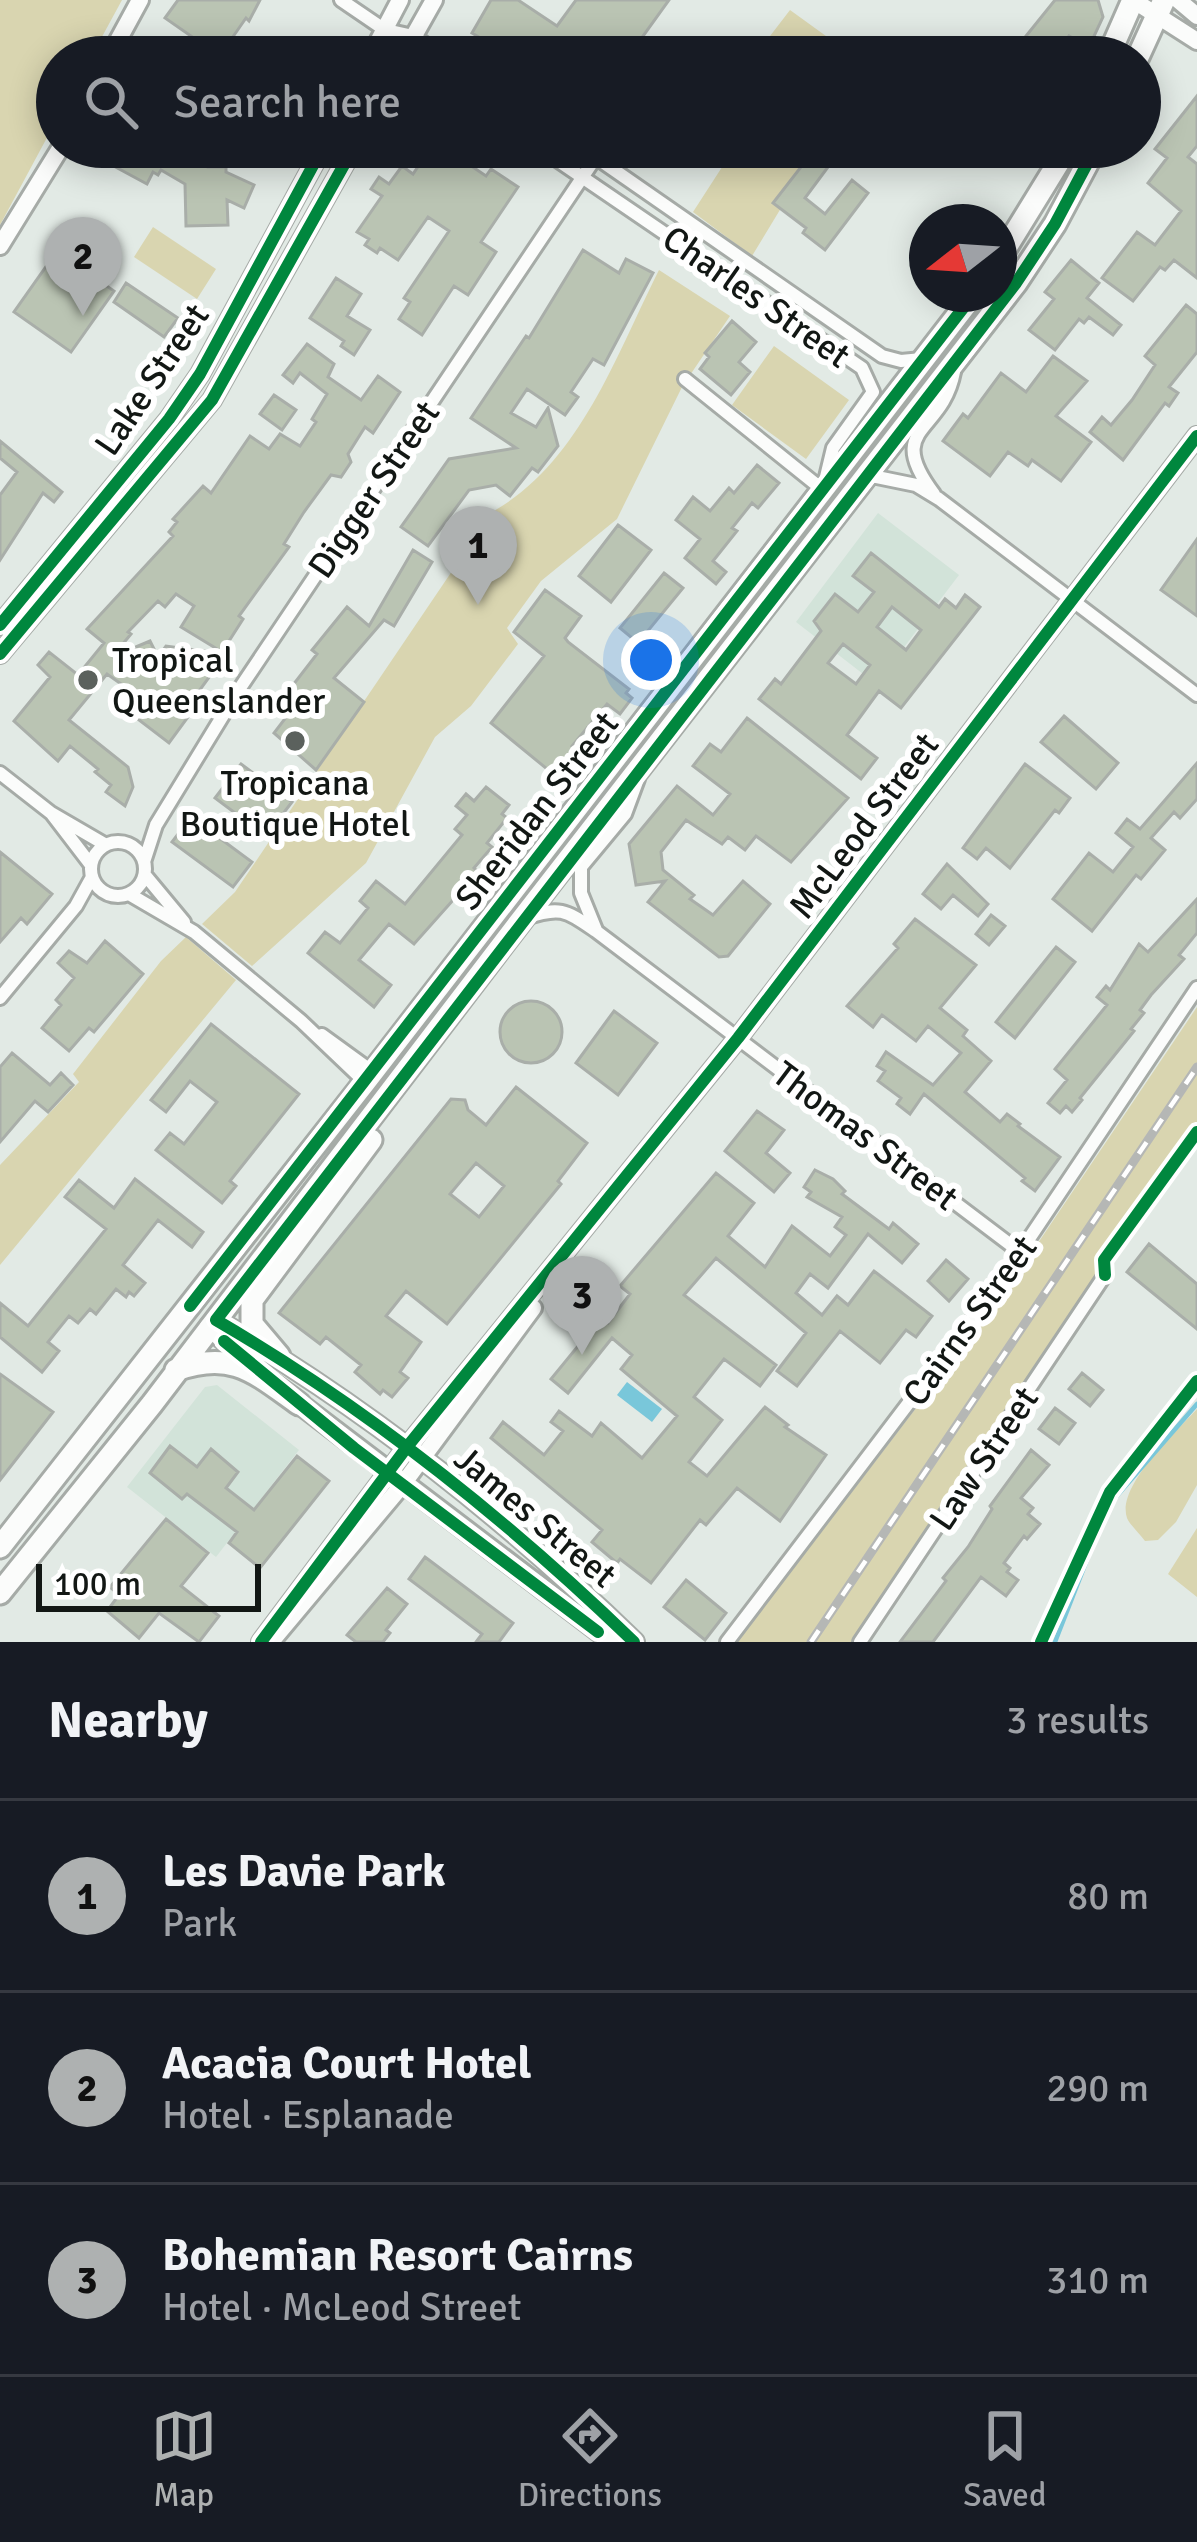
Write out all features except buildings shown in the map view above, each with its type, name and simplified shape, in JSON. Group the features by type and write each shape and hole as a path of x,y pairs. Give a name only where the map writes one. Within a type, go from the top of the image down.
{"highway":[{"path":"1117,36 1133,0"},
{"path":"1148,36 1161,8"},
{"path":"1017,230 1055,168"},
{"name":"Sheridan Street","path":"0,1593 1037,253 1084,168"},
{"name":"Sheridan Street","path":"0,1547 960,312"},
{"path":"279,1356 251,1324 252,1300 380,1124 387,1097 369,1077"},
{"path":"190,1306 213,1323"},
{"path":"176,1370 219,1360 267,1381 299,1404"}],"main road":[{"name":"James Street","path":"213,1323 279,1356 414,1453 552,1565 634,1642"},
{"name":"James Street","path":"213,1323 299,1404 613,1642"}],"street":[{"path":"120,36 140,0"},
{"path":"341,0 389,36"},
{"path":"382,36 400,0"},
{"path":"385,30 413,36 434,0"},
{"path":"1133,0 1161,8 1197,41"},
{"path":"1178,0 1197,16"},
{"path":"0,246 48,168"},
{"name":"Lake Street","path":"0,625 170,419 200,374 311,168"},
{"name":"Lake Street","path":"0,654 212,400 341,168"},
{"name":"Charles Street","path":"569,168 862,368 873,392 833,448 823,490"},
{"name":"Digger Street","path":"144,868 156,825 250,674 588,168"},
{"name":"Charles Street","path":"612,168 859,339 892,359 924,359"},
{"path":"845,358 859,339"},
{"path":"938,500 913,466 912,448 950,391 956,357"},
{"path":"685,379 823,490"},
{"name":"McLeod Street","path":"271,1642 1197,436"},
{"path":"867,475 916,485 1197,695"},
{"path":"596,931 579,883 581,867 625,814 644,764"},
{"path":"3,772 51,814 106,845 136,839 156,825"},
{"path":"51,814 108,895"},
{"path":"122,842 136,849 144,868 188,928"},
{"path":"0,998 76,906 106,845"},
{"path":"129,894 144,868"},
{"path":"76,906 108,895 129,894 188,928 369,1077"},
{"name":"Thomas Street","path":"522,919 556,909 567,911 1020,1252"},
{"name":"Cairns Street","path":"727,1642 1020,1252 1197,988"},
{"name":"Law Street","path":"860,1642 1105,1275"},
{"name":"McLeod Street","path":"261,1642 395,1478"}],"shaded area":[{"path":"0,0 122,0 102,36 36,36 36,158 0,225"},
{"path":"790,10 826,36 770,36"},
{"path":"721,168 805,168 752,256 693,212"},
{"path":"153,227 216,269 197,299 134,257"},
{"path":"659,270 730,316 682,387 617,519 541,581 507,628 518,644 471,706 435,737 366,863 252,966 202,924 235,892 492,512 523,491 572,436"},
{"path":"774,346 849,400 806,459 732,405"},
{"path":"878,513 959,575 876,684 796,622"},
{"path":"186,937 236,980 0,1265 0,1165 79,1082 73,1074 161,961"},
{"path":"1197,1007 1197,1140 853,1642 737,1642 1007,1289"},
{"path":"217,1385 299,1450 216,1557 127,1487 205,1387"},
{"path":"1197,1409 1197,1485 1176,1522 1158,1540 1145,1541 1127,1518 1130,1491 1150,1460"},
{"path":"1197,1528 1197,1597 1168,1574"}],"water":[{"path":"627,1382 662,1409 652,1422 617,1395"}],"waterway":[{"path":"1055,1642 1108,1506 1197,1404"}],"railway":[{"path":"811,1642 1197,1067"}],"cycle path":[{"path":"0,625 169,419 200,374 312,168"},
{"path":"0,654 212,400 342,168"},
{"path":"634,1642 434,1468 327,1390 216,1320 1016,283 1085,168"},
{"path":"190,1306 960,312"},
{"path":"261,1642 407,1447 738,1038 1197,436"},
{"path":"1105,1275 1104,1260 1197,1132"},
{"path":"224,1341 354,1448 598,1632"},
{"path":"1041,1642 1110,1492 1197,1381"}],"place":[{"name":"Acacia Court Hotel","path":"83,316"},
{"name":"Les Davie Park","path":"478,605"},
{"name":"Tropical Queenslander","path":"88,680"},
{"name":"Tropicana Boutique Hotel","path":"295,741"},
{"name":"Bohemian Resort Cairns","path":"582,1355"}]}
